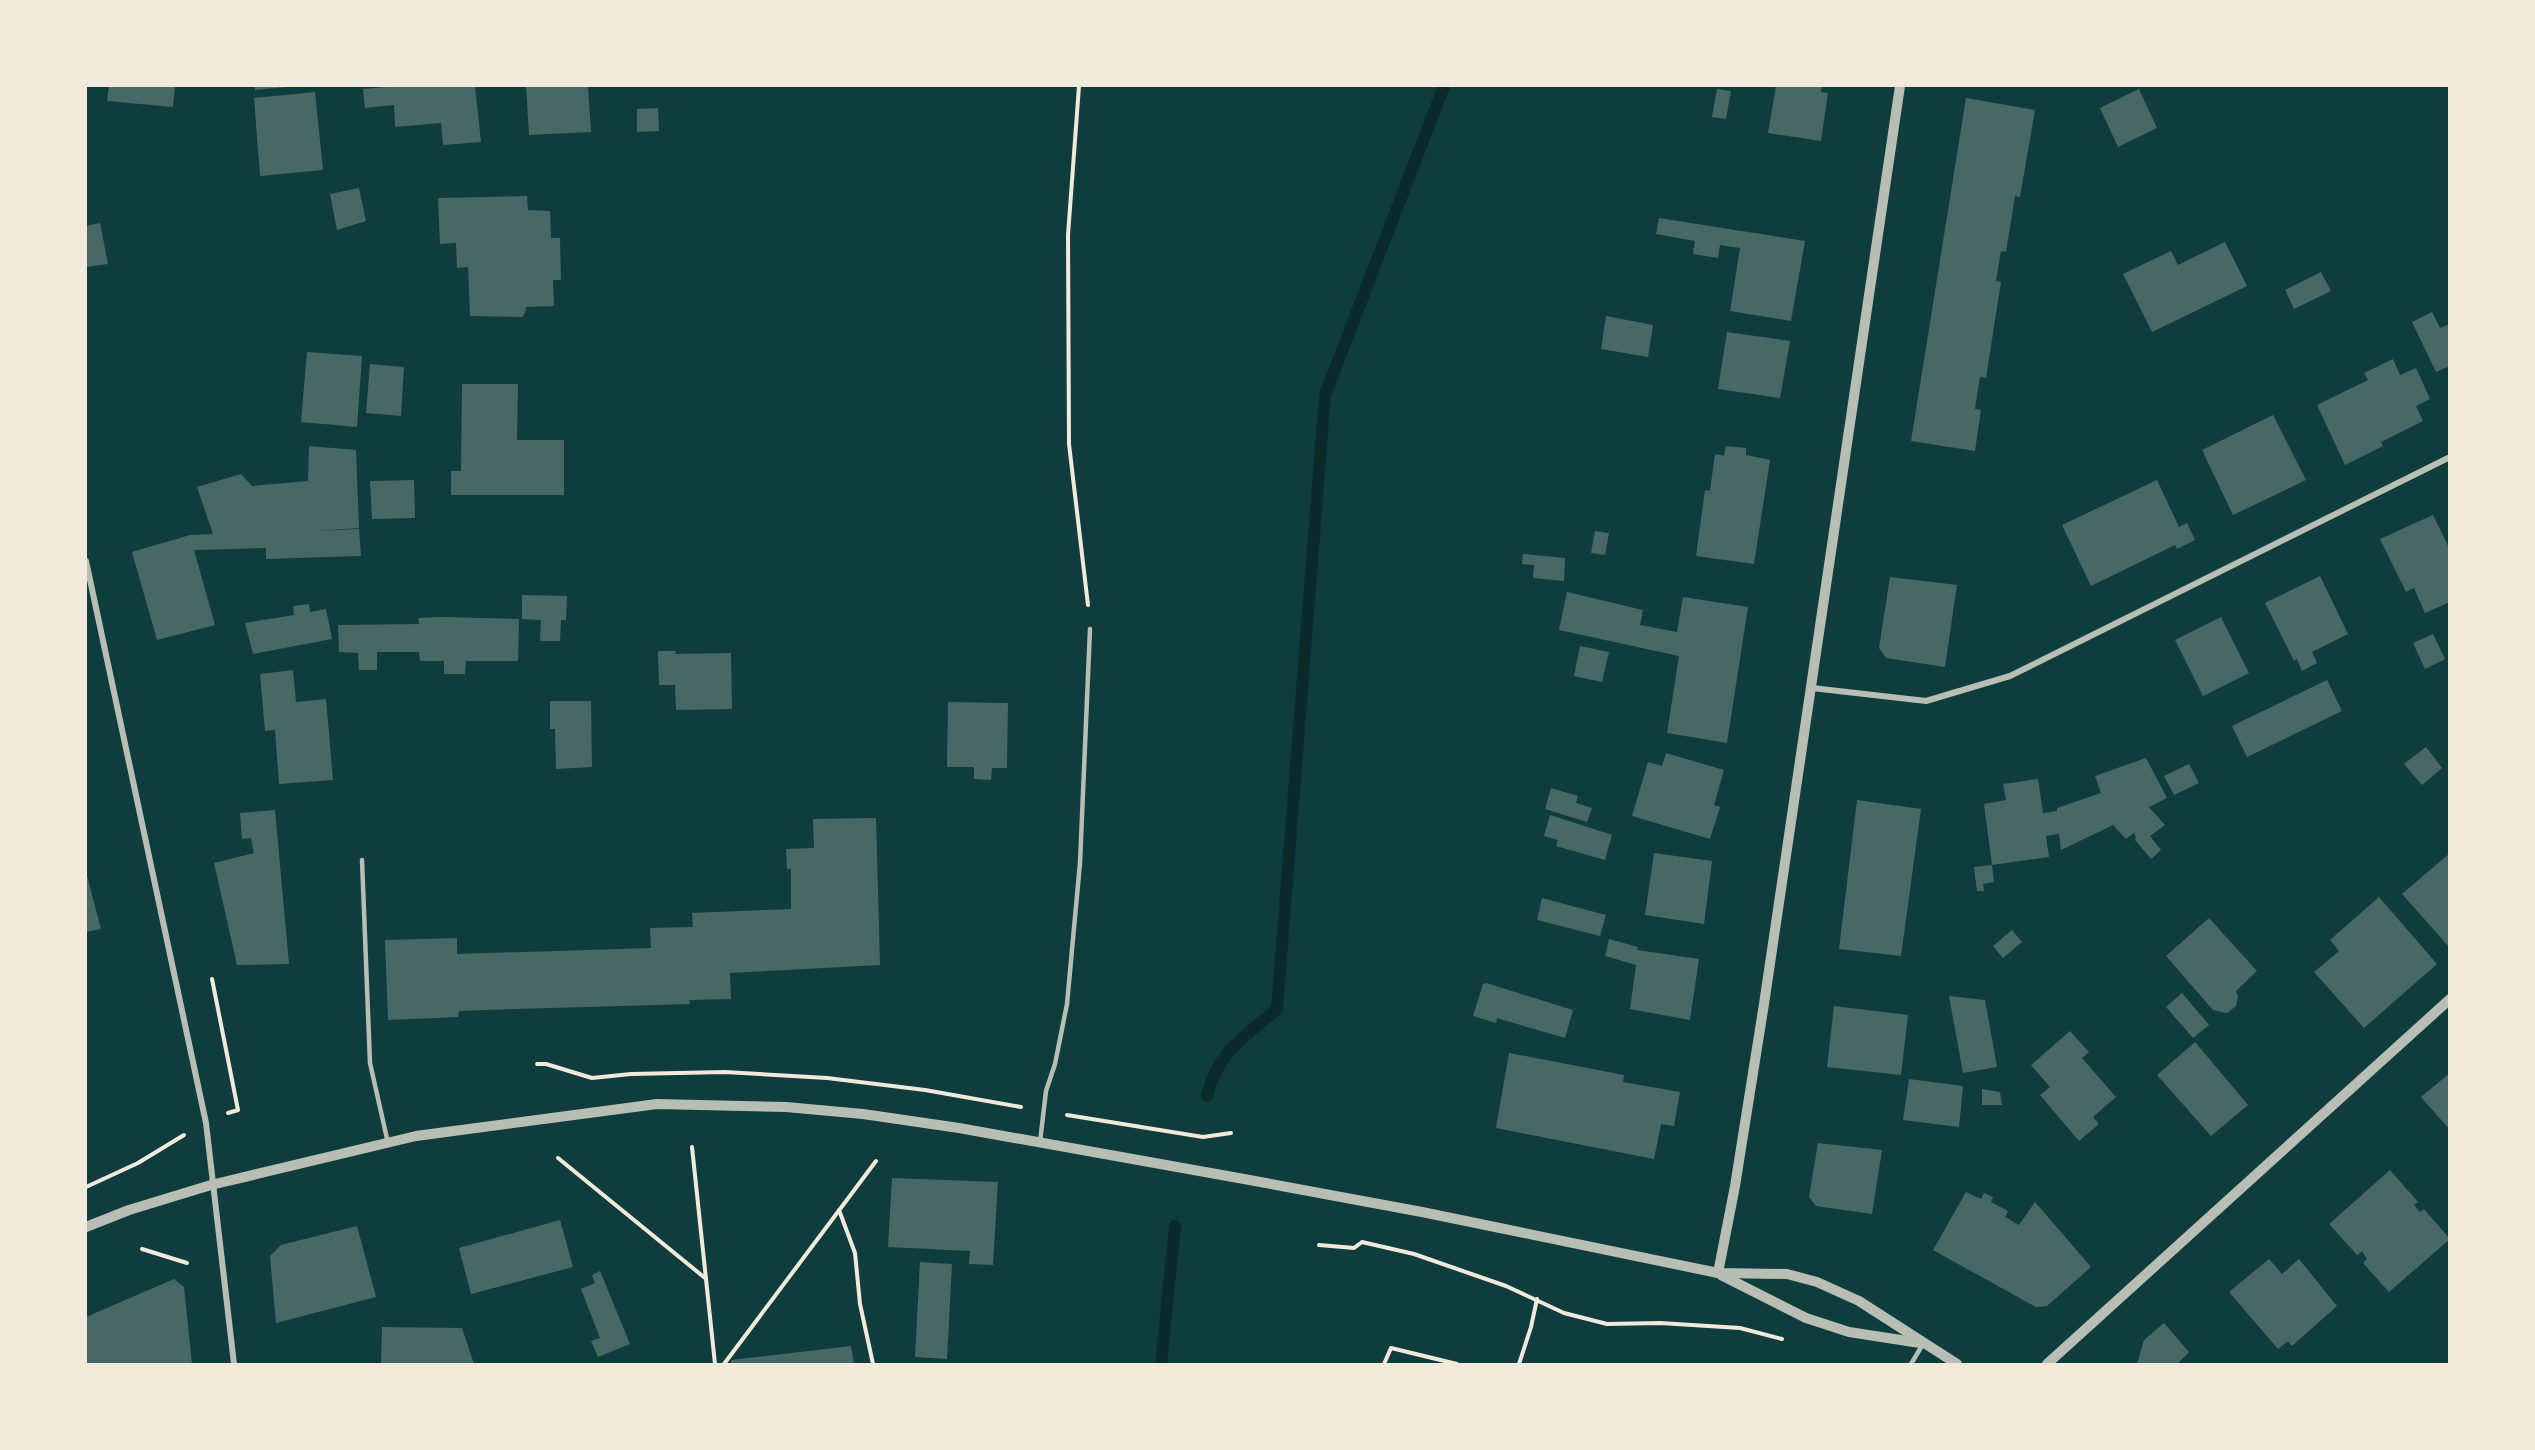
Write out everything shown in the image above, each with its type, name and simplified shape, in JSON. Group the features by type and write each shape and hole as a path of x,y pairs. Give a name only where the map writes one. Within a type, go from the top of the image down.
{"street":[{"path":"1718,1273 1735,1186 1812,688 1900,86"},
{"path":"1812,688 1926,701 2010,675 2450,457"},
{"path":"86,561 206,1122 211,1185 234,1365"},
{"path":"2047,1365 2450,999"},
{"path":"86,1227 129,1210 211,1185 416,1136 657,1104 786,1107 863,1114 1040,1143 1422,1212 1718,1273 1787,1274 1817,1282 1859,1301 1957,1365"},
{"path":"1718,1273 1816,1322 1849,1332 1923,1344"}],"lane":[{"path":"1040,1143 1046,1091 1055,1064 1068,993 1080,863 1090,629"},
{"path":"362,860 370,1064 388,1143"},
{"path":"1911,1365 1923,1344"}],"path":[{"path":"1079,86 1068,235 1069,444 1090,629"},
{"path":"212,979 237,1110 227,1114"},
{"path":"86,1187 138,1163 182,1136"},
{"path":"692,1147 716,1365"},
{"path":"558,1158 705,1278"},
{"path":"724,1365 876,1161"},
{"path":"839,1209 855,1253 860,1304 873,1365"},
{"path":"1319,1245 1354,1248 1362,1242 1414,1254 1537,1298 1564,1313 1607,1324 1660,1323 1740,1328 1788,1341"},
{"path":"142,1250 187,1263"},
{"path":"1519,1365 1537,1298"},
{"path":"1384,1365 1391,1348 1457,1365"}],"building":[{"path":"109,86 175,86 173,107 107,101"},
{"path":"255,86 286,86 286,87 255,90"},
{"path":"399,86 475,86 481,142 443,145 441,123 395,127 394,105 365,108 363,89"},
{"path":"526,86 588,86 591,132 529,135"},
{"path":"1776,86 1822,86 1821,92 1828,93 1821,141 1768,133"},
{"path":"1717,89 1731,91 1726,119 1712,117"},
{"path":"2139,89 2157,128 2118,147 2100,108"},
{"path":"315,92 323,170 260,176 254,98"},
{"path":"1966,98 2035,110 2020,197 2015,196 2006,252 2001,251 1996,281 2001,282 1986,378 1980,377 1975,409 1981,410 1975,451 1911,441"},
{"path":"658,108 659,131 637,132 637,109"},
{"path":"359,188 366,221 337,230 330,194"},
{"path":"527,196 528,210 550,211 551,238 560,238 561,280 553,280 554,306 526,307 522,317 470,316 468,267 457,268 456,243 440,244 438,198"},
{"path":"1659,218 1805,241 1791,321 1730,311 1740,248 1720,245 1718,258 1693,254 1695,241 1656,234"},
{"path":"100,223 108,264 86,267 86,226"},
{"path":"2225,242 2247,286 2152,332 2123,274 2171,251 2178,265"},
{"path":"2321,272 2331,291 2294,309 2285,290"},
{"path":"2432,312 2440,328 2450,324 2450,366 2436,372 2412,322"},
{"path":"1606,316 1653,325 1648,357 1601,349"},
{"path":"1727,332 1790,341 1780,398 1718,389"},
{"path":"307,352 362,356 357,427 301,422"},
{"path":"2393,359 2400,375 2416,368 2430,399 2416,406 2423,421 2381,442 2383,446 2345,465 2317,405 2368,380 2364,373"},
{"path":"370,364 404,367 401,416 366,413"},
{"path":"462,384 518,384 517,440 564,440 564,495 451,495 451,471 461,471"},
{"path":"2273,415 2306,480 2233,515 2202,450"},
{"path":"309,446 356,450 359,528 315,531 359,529 361,556 266,559 266,548 194,550 215,625 157,640 132,552 190,535 213,534 197,487 241,474 252,486 308,481"},
{"path":"1726,446 1746,448 1746,455 1770,460 1754,564 1696,556 1705,490 1710,491 1715,454 1724,456"},
{"path":"414,480 415,518 372,519 370,481"},
{"path":"2157,480 2179,527 2187,523 2195,540 2177,549 2175,545 2091,586 2062,525"},
{"path":"2433,515 2450,550 2450,602 2425,613 2414,588 2406,592 2380,539"},
{"path":"1595,531 1609,533 1605,555 1591,553"},
{"path":"1523,554 1565,558 1564,581 1533,578 1534,565 1522,564"},
{"path":"2320,576 2348,634 2312,652 2317,663 2302,671 2297,659 2294,661 2265,603"},
{"path":"1890,577 1957,585 1945,667 1886,658 1879,648"},
{"path":"1567,592 1643,610 1640,625 1677,632 1683,597 1748,607 1727,743 1667,733 1679,656 1559,630"},
{"path":"522,595 567,596 566,620 561,620 560,641 540,641 541,620 522,619"},
{"path":"309,604 310,612 326,609 332,639 253,654 245,623 294,615 293,606"},
{"path":"2221,617 2249,673 2203,696 2175,640"},
{"path":"418,618 519,619 518,661 466,661 465,674 444,674 444,661 420,661 419,652 377,652 377,670 359,670 358,653 339,652 338,625 419,624"},
{"path":"2433,634 2445,659 2425,669 2413,643"},
{"path":"1580,646 1609,652 1602,682 1574,676"},
{"path":"658,651 676,651 675,654 731,653 732,709 676,710 675,685 659,685"},
{"path":"293,670 296,702 326,699 333,780 279,784 275,730 265,731 260,674"},
{"path":"2327,680 2342,711 2247,757 2232,726"},
{"path":"550,701 591,701 592,767 556,769 555,729 550,729"},
{"path":"948,702 1008,703 1007,768 992,768 991,780 974,779 974,767 947,767"},
{"path":"2426,747 2442,768 2422,785 2404,764"},
{"path":"1666,753 1724,770 1714,805 1720,807 1710,839 1632,816 1648,762 1662,766"},
{"path":"2146,758 2167,798 2149,807 2165,825 2150,836 2161,850 2151,859 2135,840 2134,833 2126,839 2113,825 2061,850 2059,834 2046,836 2049,857 1992,865 1984,804 2006,800 2003,784 2038,779 2043,813 2057,811 2057,808 2101,793 2095,776"},
{"path":"2189,764 2199,783 2174,795 2164,776"},
{"path":"1551,788 1578,796 1576,803 1592,808 1587,822 1545,809"},
{"path":"1857,800 1921,809 1901,956 1839,949"},
{"path":"275,810 289,964 237,965 214,863 254,853 251,838 242,839 240,813"},
{"path":"1550,815 1612,835 1605,860 1556,846 1558,840 1544,836"},
{"path":"876,818 880,965 730,973 731,999 689,1000 690,1004 459,1011 458,1017 388,1020 385,940 457,938 457,954 651,948 650,928 693,927 692,913 791,909 791,869 787,869 786,849 814,848 813,819"},
{"path":"1654,853 1712,861 1704,924 1645,915"},
{"path":"2450,853 2450,948 2402,894"},
{"path":"1992,865 1994,882 1983,884 1984,891 1977,891 1974,867"},
{"path":"86,872 101,929 86,932"},
{"path":"2379,897 2437,964 2364,1028 2314,972 2339,951 2330,940"},
{"path":"1542,898 1606,915 1600,936 1537,920"},
{"path":"2209,918 2257,971 2236,991 2238,996 2236,1006 2227,1013 2213,1010 2166,956"},
{"path":"2012,930 2022,942 2003,958 1993,946"},
{"path":"1609,939 1638,947 1637,950 1699,959 1690,1020 1630,1009 1636,965 1605,956"},
{"path":"1483,984 1573,1010 1565,1038 1497,1018 1496,1023 1473,1016"},
{"path":"2182,993 2209,1025 2193,1038 2166,1007"},
{"path":"1949,996 1985,1000 1997,1067 1963,1073"},
{"path":"1834,1006 1908,1015 1901,1075 1827,1067"},
{"path":"2070,1031 2089,1052 2082,1058 2116,1097 2093,1117 2099,1124 2079,1141 2040,1095 2050,1087 2031,1065"},
{"path":"2195,1042 2248,1105 2211,1136 2157,1075"},
{"path":"1509,1053 1624,1075 1623,1082 1680,1092 1674,1126 1661,1124 1654,1159 1496,1128"},
{"path":"2450,1073 2450,1130 2421,1097"},
{"path":"1909,1079 1963,1086 1959,1127 1903,1120"},
{"path":"1982,1089 2000,1092 2002,1105 1982,1105"},
{"path":"1818,1143 1882,1150 1872,1214 1816,1206 1809,1197"},
{"path":"2390,1170 2418,1202 2414,1205 2420,1212 2424,1209 2450,1239 2389,1292 2363,1263 2367,1259 2362,1251 2357,1255 2329,1224"},
{"path":"892,1178 998,1182 993,1265 969,1264 970,1251 888,1247"},
{"path":"1966,1192 1981,1199 1984,1193 1993,1197 1991,1202 2008,1211 2005,1217 2019,1225 2035,1202 2091,1267 2047,1306 2036,1307 1933,1250"},
{"path":"560,1220 573,1267 471,1294 459,1248"},
{"path":"357,1226 376,1297 276,1323 270,1256 281,1245"},
{"path":"2269,1259 2282,1274 2299,1259 2337,1306 2292,1346 2288,1341 2278,1349 2229,1292"},
{"path":"920,1262 952,1264 947,1359 915,1357"},
{"path":"600,1271 630,1344 598,1357 591,1341 600,1338 581,1289 595,1283 592,1275"},
{"path":"174,1279 184,1287 192,1364 86,1364 86,1317"},
{"path":"2164,1323 2189,1352 2178,1363 2180,1364 2137,1364 2144,1340"},
{"path":"382,1327 462,1328 474,1364 381,1364"},
{"path":"851,1346 854,1364 732,1364 731,1360"}],"waterway":[{"path":"1207,1096 1218,1067 1233,1046 1277,1009 1325,395 1444,86"},
{"path":"1161,1364 1175,1226"}]}
